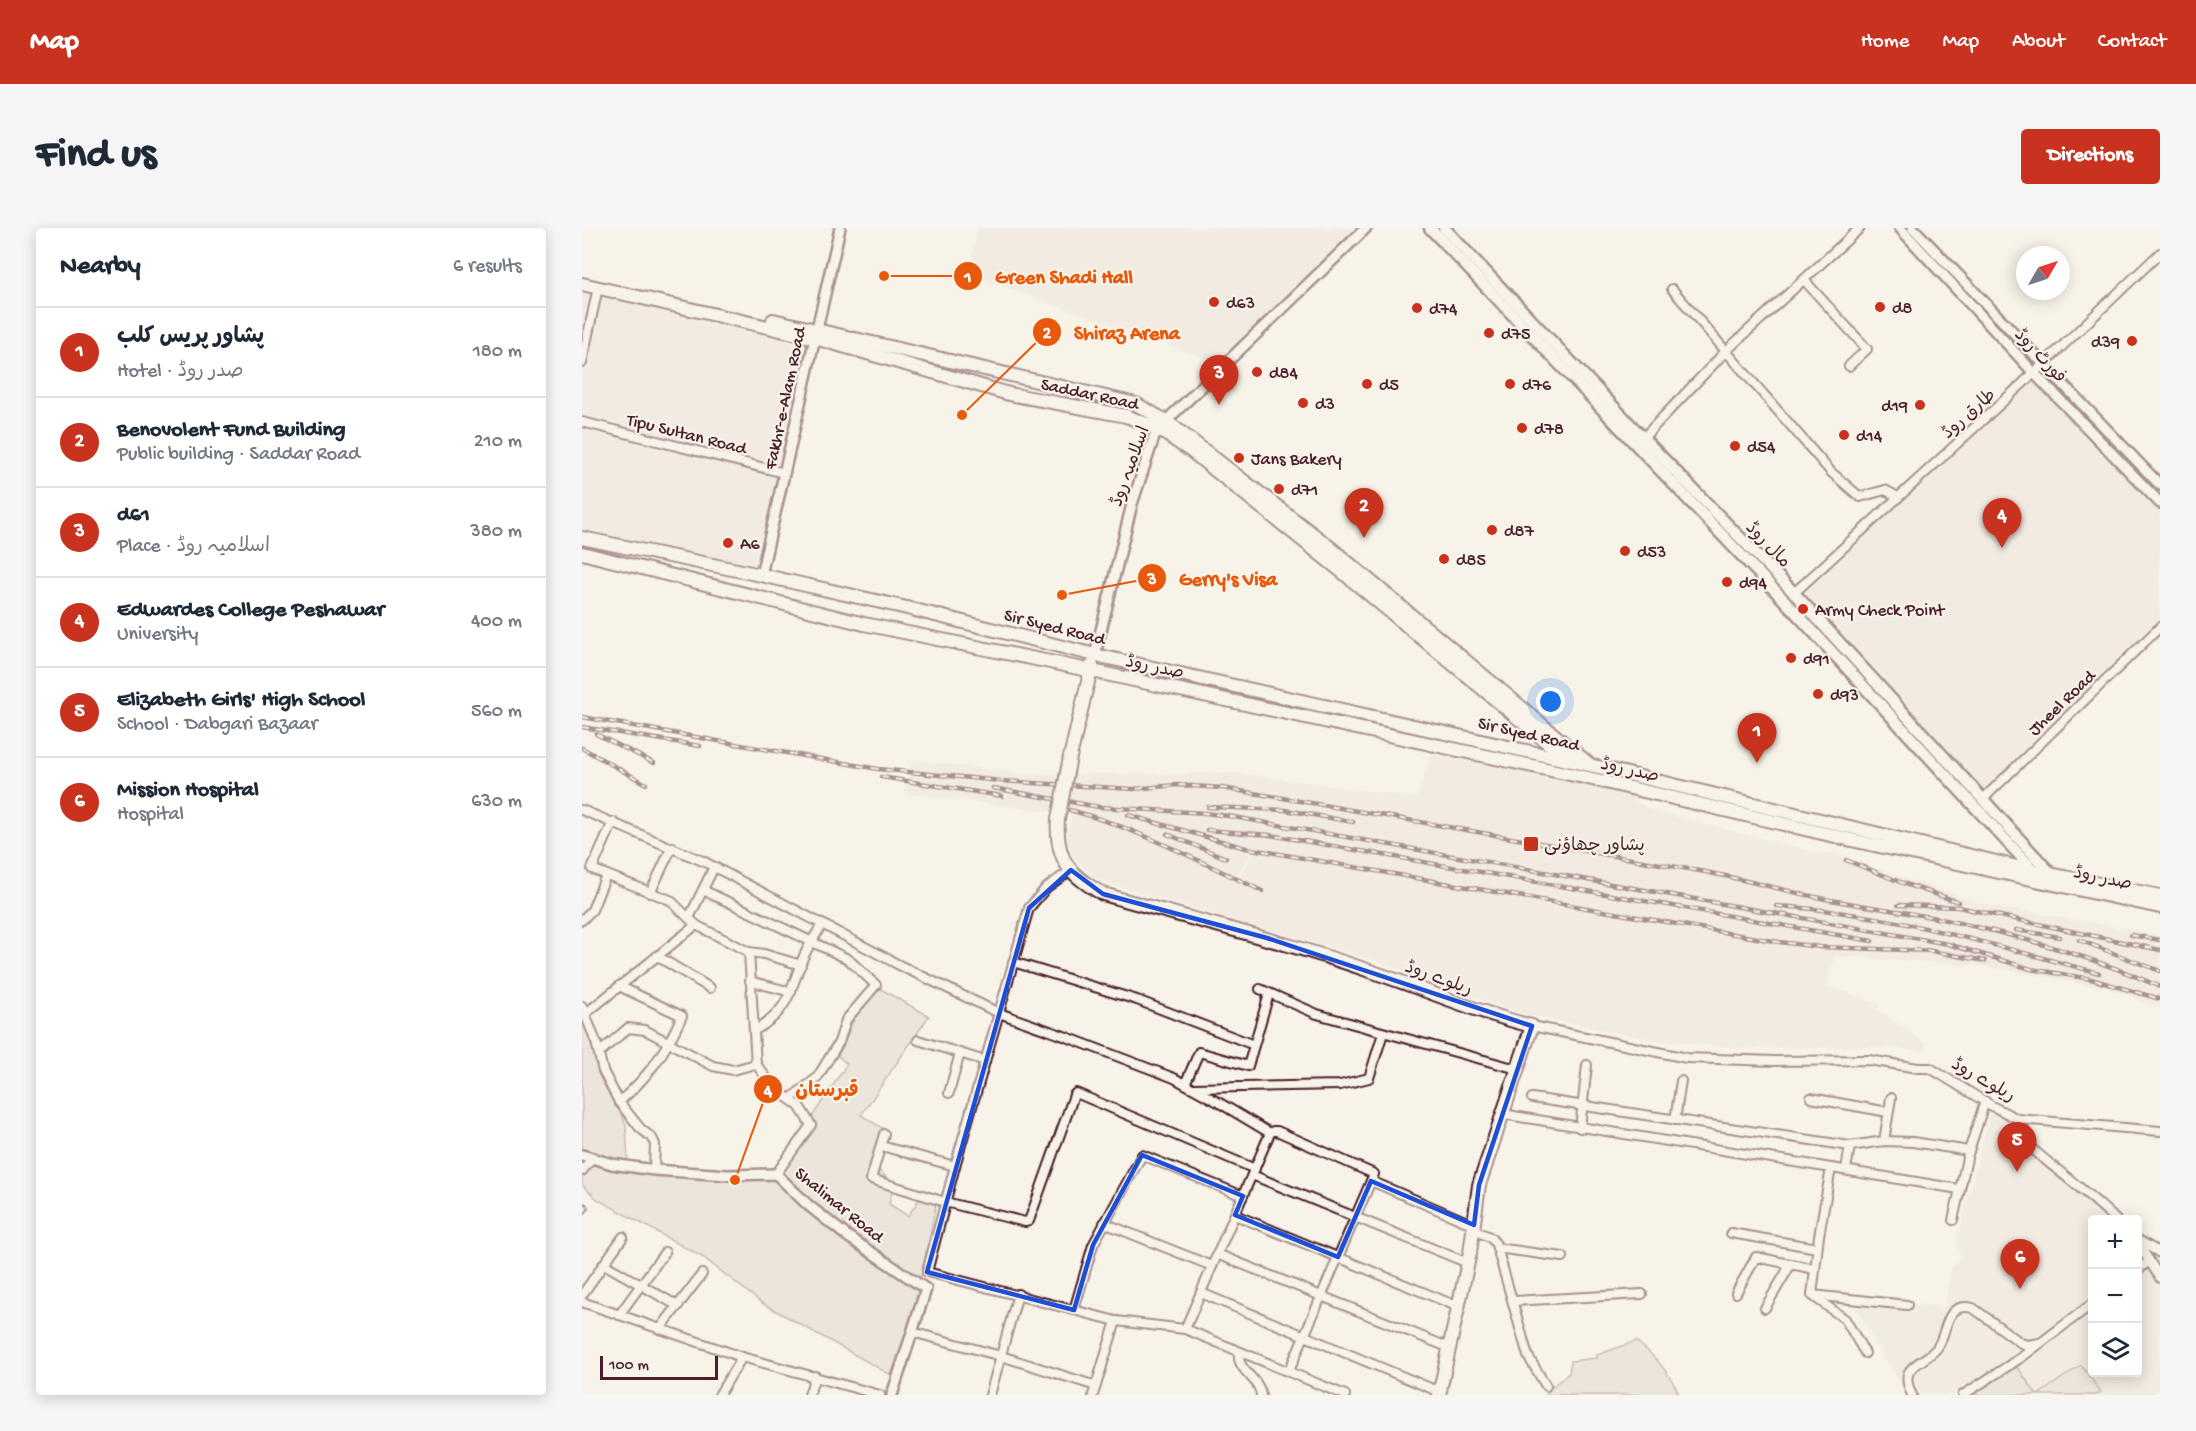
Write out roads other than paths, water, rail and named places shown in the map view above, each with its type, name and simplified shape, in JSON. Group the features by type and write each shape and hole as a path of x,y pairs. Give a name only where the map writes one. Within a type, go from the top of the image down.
{"main road":[{"name":"مال روڈ","path":"1430,228 1643,438 1794,593 1983,799 2050,879"},
{"name":"مال روڈ","path":"1444,228 1517,313 2034,871"},
{"name":"Saddar Road","path":"582,276 815,333 1009,394 1126,416 1161,425"},
{"name":"Saddar Road","path":"582,284 1137,404 1161,425 1327,545 1521,714 1588,778"},
{"name":"Sir Syed Road","path":"582,538 761,575 907,608 1095,655 1589,765"},
{"name":"صدر روڈ","path":"582,553 864,624 1090,670 2050,879 2160,896"},
{"path":"1785,601 1794,593"},
{"name":"ریلوے روڈ","path":"1095,655 1070,757 1057,835 1062,856 1083,883 1103,894 1267,938 1367,970 1486,1013 1532,1026"},
{"name":"Saddar Road","path":"1521,714 1589,765"},
{"name":"صدر روڈ","path":"1589,765 2034,871 2066,887 2160,907"},
{"path":"1439,1393 1468,1263 1479,1185 1532,1026"}],"street":[{"name":"Fakhr-e-Alam Road","path":"761,575 840,228"},
{"name":"اسلامیہ روڈ","path":"1095,655 1132,504 1161,425 1366,228"},
{"path":"1643,438 1726,351 1860,228"},
{"name":"فورٹ روڈ","path":"1900,228 1916,232 2160,485"},
{"name":"فورٹ روڈ","path":"1916,232 2034,373 2160,503"},
{"name":"طارق روڈ","path":"1794,593 2034,373 2160,253"},
{"path":"1804,280 1867,349 1849,366"},
{"path":"582,363 598,287"},
{"path":"1672,289 1824,464 1860,496 1885,490 1898,497"},
{"name":"Tipu Sultan Road","path":"582,422 784,473"},
{"name":"Jheel Road","path":"1983,799 2160,627"},
{"path":"582,810 714,867 901,966 999,1013 1185,1084 1270,1133"},
{"path":"613,822 592,869 670,900 696,925 749,952 801,965"},
{"path":"650,893 672,847"},
{"path":"689,918 714,867"},
{"path":"1071,870 1046,888 1029,908 927,1272 1018,1294 1116,1322 1185,1329 1345,1395"},
{"path":"582,920 592,910 606,875"},
{"path":"702,890 849,959 876,985 846,1020 839,1042 817,1078 790,1099"},
{"path":"755,1030 770,1022 786,1003 801,965 822,924"},
{"path":"654,1170 655,1144 619,1102 603,1071 584,1010 619,986 696,925"},
{"path":"749,952 756,1064 774,1088 799,1106 811,1125 776,1174"},
{"path":"657,956 710,988"},
{"path":"1013,962 1137,1000 1254,1045"},
{"path":"750,981 791,992"},
{"path":"619,986 682,1016 670,1042 642,1082 619,1102"},
{"path":"1260,989 1317,1014 1517,1069"},
{"path":"1185,1084 1199,1052 1248,1066 1269,994"},
{"name":"ریلوے روڈ","path":"1532,1026 1687,1058 1774,1061 1869,1060 1930,1068 2018,1119"},
{"path":"599,1053 628,1028 645,1030 713,1066 733,1070 756,1064"},
{"path":"1192,1088 1340,1085 1369,1078 1383,1033"},
{"path":"918,1040 985,1061"},
{"path":"949,1093 960,1053"},
{"path":"1580,1128 1587,1065"},
{"path":"1675,1120 1680,1081"},
{"path":"884,1134 871,1179 945,1202 1025,1222 1029,1221 1076,1093 1356,1217 1468,1263"},
{"path":"1532,1098 1850,1146 1884,1141 1913,1142 1969,1151"},
{"path":"1811,1098 1888,1112"},
{"path":"1884,1141 1891,1098"},
{"path":"1953,1220 1969,1151 1985,1101"},
{"path":"1502,1114 1959,1189"},
{"path":"2111,1215 2019,1137 2018,1119 2160,1131"},
{"path":"1185,1329 1270,1133 1277,1131 1374,1174 1289,1371"},
{"path":"880,1146 955,1166"},
{"path":"1846,1170 1850,1146"},
{"name":"Shalimar Road","path":"582,1155 612,1164 654,1170 728,1175 776,1174 808,1205 847,1236 926,1290 912,1332"},
{"path":"1074,1310 1093,1245 1142,1155 1243,1196"},
{"path":"582,1171 593,1157"},
{"path":"1812,1295 1831,1168"},
{"path":"1371,1181 1490,1237 1497,1248 1528,1356 1546,1386"},
{"path":"1235,1215 1459,1307"},
{"path":"1104,1223 1212,1266"},
{"path":"1731,1233 1818,1248"},
{"path":"582,1295 623,1237"},
{"path":"2142,1243 2160,1253"},
{"path":"1497,1248 1563,1257"},
{"path":"2142,1249 2160,1278"},
{"path":"620,1315 665,1252"},
{"path":"1217,1254 1450,1347"},
{"path":"1736,1293 1756,1257 1815,1269"},
{"path":"2139,1269 2149,1262"},
{"path":"604,1264 678,1306"},
{"path":"1765,1308 1791,1264"},
{"path":"660,1329 702,1274"},
{"path":"1201,1293 1439,1393"},
{"path":"990,1395 1018,1294"},
{"path":"1513,1301 1642,1294"},
{"path":"1812,1295 1907,1305"},
{"path":"1812,1295 1845,1319 1865,1353"},
{"path":"582,1302 742,1357 880,1395"},
{"path":"1963,1395 2040,1343 2088,1307"},
{"path":"1912,1395 1908,1386 1908,1374 1937,1348 1947,1320 1957,1309 1973,1308 2021,1343 2026,1345 2040,1343"},
{"path":"1093,1395 1116,1322"},
{"path":"892,1395 912,1332 1001,1356 1096,1386"},
{"path":"1239,1352 1238,1361 1260,1389 1261,1395"},
{"path":"719,1395 742,1357"},
{"path":"809,1395 815,1376"}],"railway":[{"path":"582,717 878,769 1001,781 1133,789 1177,785 1222,788 1271,796 1700,871 1816,897 1946,920 2055,948 2160,987"},
{"path":"582,727 700,746"},
{"path":"596,734 654,763"},
{"path":"582,748 646,784"},
{"path":"881,777 1002,796"},
{"path":"993,788 1099,807 1228,816 1948,944 2031,969 2091,979 2160,999"},
{"path":"1208,807 1285,810 1353,822"},
{"path":"1070,810 1144,836 1262,891"},
{"path":"1128,815 1246,848 1779,942 1820,947 1932,951"},
{"path":"1207,830 1270,835 1872,941"},
{"path":"1167,834 1226,858"},
{"path":"1846,860 1905,884 1959,902"},
{"path":"1898,905 1958,907 2160,950"},
{"path":"1776,906 1817,909 1899,922 2099,973"},
{"path":"2016,930 2060,937"},
{"path":"2131,935 2160,940"},
{"path":"2079,940 2160,971"},
{"path":"1926,950 1985,961"}],"place":[{"name":"Green Shadi Hall","path":"884,276"},
{"name":"d63","path":"1214,302"},
{"name":"d8","path":"1880,307"},
{"name":"d74","path":"1417,308"},
{"name":"d75","path":"1489,333"},
{"name":"d39","path":"2132,341"},
{"name":"d84","path":"1257,372"},
{"name":"d5","path":"1367,384"},
{"name":"d76","path":"1510,384"},
{"name":"d3","path":"1303,403"},
{"name":"d61","path":"1219,405"},
{"name":"d19","path":"1920,405"},
{"name":"Shiraz Arena","path":"962,415"},
{"name":"d78","path":"1522,428"},
{"name":"d14","path":"1844,435"},
{"name":"d54","path":"1735,446"},
{"name":"Jans Bakery","path":"1239,458"},
{"name":"d71","path":"1279,489"},
{"name":"d87","path":"1492,530"},
{"name":"Benovolent Fund Building","path":"1364,538"},
{"name":"A6","path":"728,543"},
{"name":"Edwardes College Peshawar","path":"2002,548"},
{"name":"d53","path":"1625,551"},
{"name":"d85","path":"1444,559"},
{"name":"d94","path":"1727,582"},
{"name":"Gerry's Visa","path":"1062,595"},
{"name":"Army Check Point","path":"1803,609"},
{"name":"d91","path":"1791,658"},
{"name":"d93","path":"1818,694"},
{"name":"پشاور پریس کلب","path":"1757,763"},
{"name":"پشاور چھاؤنی","path":"1531,844"},
{"name":"Elizabeth Girls' High School","path":"2017,1172"},
{"name":"قبرستان","path":"735,1180"},
{"name":"Mission Hospital","path":"2020,1289"}]}
